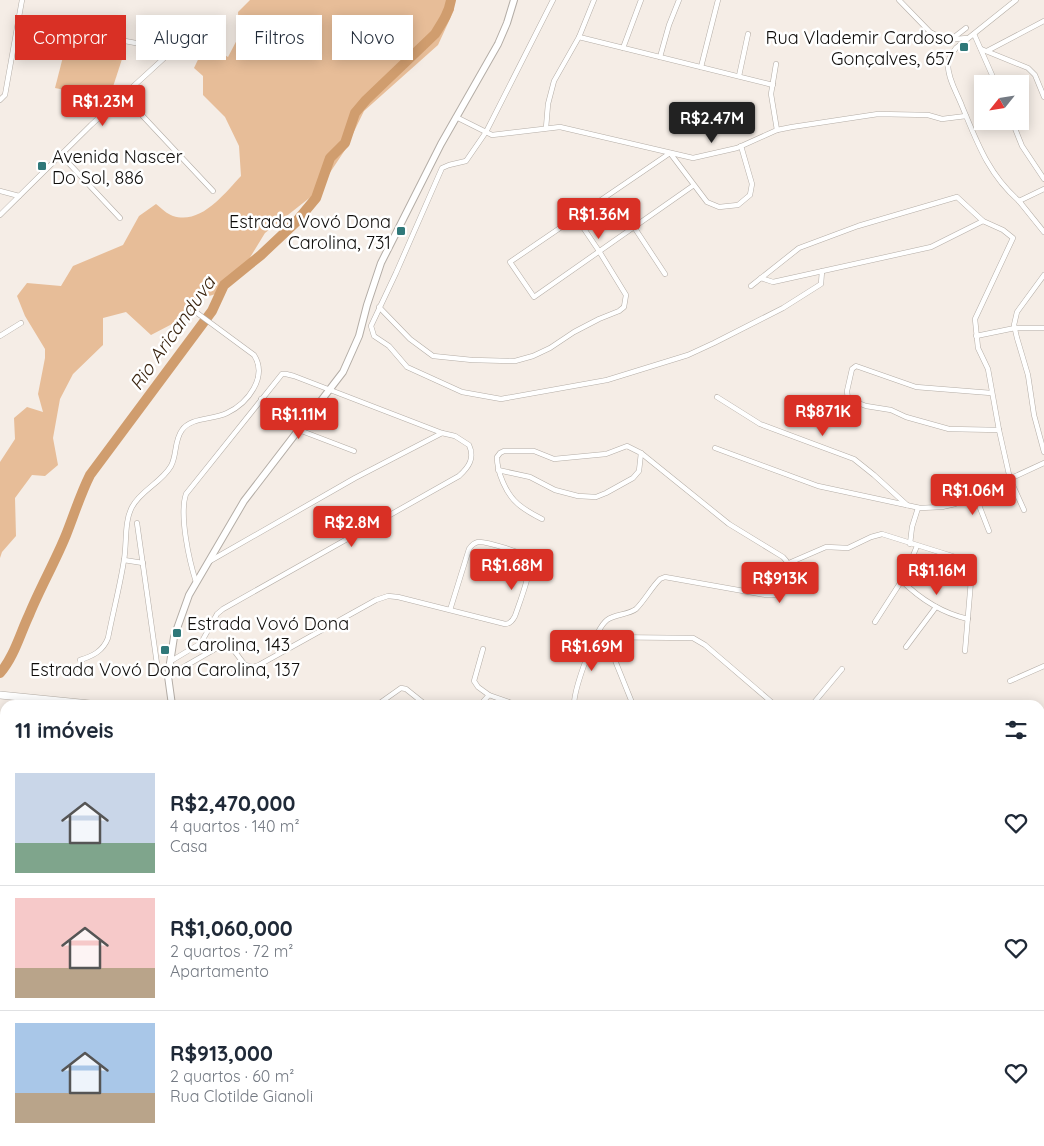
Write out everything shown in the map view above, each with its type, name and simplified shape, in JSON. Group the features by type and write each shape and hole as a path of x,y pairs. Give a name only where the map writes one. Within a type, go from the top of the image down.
{"main road":[{"path":"0,695 43,700"}],"street":[{"path":"0,100 6,95 22,0"},
{"path":"171,700 168,676 177,625 196,582 244,501 265,471 331,389 346,366 359,336 381,263 456,117 498,44 514,0"},
{"path":"553,0 486,132 466,162 442,168 371,326 374,336 389,346 407,367 462,392 501,399 607,380 688,354 783,308 821,284 822,271"},
{"path":"546,128 548,104 554,81 579,37 594,0"},
{"path":"623,48 641,0"},
{"path":"660,57 669,25 679,0"},
{"path":"701,67 718,0"},
{"path":"899,0 930,32 945,40 969,38"},
{"path":"1016,0 952,53 948,65 952,84 988,165 1005,189 1019,201 1044,232"},
{"path":"987,51 1044,21"},
{"path":"952,39 966,28"},
{"path":"740,76 748,34"},
{"path":"974,34 992,75"},
{"path":"579,37 773,84"},
{"path":"981,49 1028,68 1035,75 1044,97"},
{"path":"0,215 123,95 162,60"},
{"path":"776,64 771,94 776,130"},
{"path":"123,95 213,191"},
{"path":"456,117 492,135 560,127 693,158 741,146 776,130 878,114 928,115 942,119 966,116"},
{"path":"1016,130 1022,146 1044,179"},
{"path":"670,153 707,202 719,207 738,205 750,195 752,184 741,146"},
{"path":"670,153 510,262 534,297 694,185"},
{"path":"61,155 120,218"},
{"path":"1019,201 1044,189"},
{"path":"0,191 19,196"},
{"path":"752,286 799,248 858,226 957,198 983,221 1002,230 1013,238 975,319 978,348 988,369 991,393 1010,479 1024,510"},
{"path":"379,307 410,339 433,356 472,360 515,361 533,356 550,348 574,332 619,311 624,306 626,295 576,217"},
{"path":"761,278 773,282 931,247 983,221"},
{"path":"634,227 665,274"},
{"path":"1044,274 1017,312 1015,318 1015,328 1028,375 1034,416 1044,452"},
{"path":"80,660 90,657 105,646 108,638 124,560 131,508 140,496 158,481 170,467 175,456 176,441 185,426 192,422 228,413 244,399 257,383 259,368 258,361 254,355 193,310"},
{"path":"0,336 21,323"},
{"path":"976,336 1015,328 1044,328"},
{"path":"991,393 916,387 856,366 852,369 847,391 848,399 866,406 891,410 906,417 949,429 999,430"},
{"path":"170,662 201,643 217,614 223,609 307,563 463,472 467,468 472,456 469,445 455,436 442,433 331,389 284,374 279,376 188,490 184,505 188,552 196,582"},
{"path":"717,397 760,424 854,459 908,506"},
{"path":"261,399 299,430 354,450"},
{"path":"207,563 355,478 442,433"},
{"path":"542,520 514,500 498,470 497,455 504,451 534,451 554,459 606,454 627,446 641,453 729,524 783,557 789,563 791,579 787,589 777,595 766,595 662,578 637,608 606,620 596,637 577,685 575,700"},
{"path":"715,448 818,486 918,508 942,507 975,495 1044,463"},
{"path":"498,470 530,477 555,490 578,496 596,497 633,478 639,471 641,453"},
{"path":"975,495 989,531"},
{"path":"910,544 912,527 918,508"},
{"path":"137,523 157,664 160,671 168,676"},
{"path":"789,563 826,547 848,548 878,535 888,536 970,563 972,569 965,651"},
{"path":"168,676 222,645 232,648 245,665 250,667 259,665 376,600 388,596 505,624 511,622 515,616 530,567 528,558 524,554 482,542 474,543 469,549 450,610"},
{"path":"875,622 902,580 917,546"},
{"path":"124,560 142,563"},
{"path":"902,580 912,591 936,607 954,616 968,619"},
{"path":"906,647 936,607"},
{"path":"596,637 693,638 705,645 769,700"},
{"path":"606,638 631,700"},
{"path":"483,649 474,681 478,687 489,695 503,700"},
{"path":"1010,681 1044,666"},
{"path":"816,700 842,669"},
{"path":"384,700 399,688 403,688 419,700"},
{"path":"484,700 489,695"}],"shaded area":[{"path":"250,0 454,0 454,10 438,45 364,111 345,150 317,192 265,233 246,264 219,293 196,300 174,323 151,335 126,312 103,318 103,345 73,374 60,399 53,438 58,465 45,476 32,475 15,498 16,536 2,552 0,558 0,462 15,439 14,418 27,407 43,412 38,394 45,349 25,316 17,296 27,283 61,286 73,266 123,245 139,216 156,204 173,216 183,218 193,216 211,206 241,176 239,146 225,117 203,95 203,76 194,68 198,60 226,60 226,56 228,57 236,42 236,60 322,60 322,15 238,15 238,12"},
{"path":"62,60 122,60 109,99 55,88"}],"waterway":[{"name":"Rio Aricanduva","path":"0,673 9,660 62,545 90,475 212,311 224,285 261,255 296,222 316,198 330,158 345,143 355,113 366,100 435,34 447,14 451,0"}],"place":[{"name":"Rua Vlademir Cardoso Gonçalves, 657","path":"964,47"},
{"name":"Avenida Nascer Do Sol, 886","path":"42,166"},
{"name":"Estrada Vovó Dona Carolina, 731","path":"401,231"},
{"name":"Estrada Vovó Dona Carolina, 143","path":"177,633"},
{"name":"Estrada Vovó Dona Carolina, 137","path":"165,650"}]}
